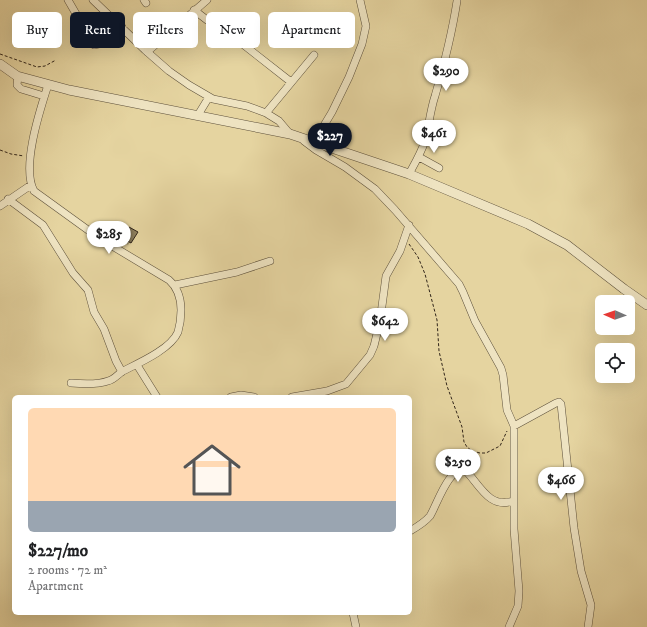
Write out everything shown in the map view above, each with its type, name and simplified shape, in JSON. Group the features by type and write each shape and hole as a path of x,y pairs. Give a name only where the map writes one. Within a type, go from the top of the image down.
{"street":[{"path":"68,0 75,12"},
{"path":"93,0 104,12"},
{"path":"147,52 207,0"},
{"path":"309,140 323,127 332,112 349,77 362,44 366,26 360,0"},
{"path":"409,174 419,157 425,142 431,110 452,31 457,1"},
{"path":"194,10 207,20 226,31 291,82"},
{"path":"125,30 147,52 180,78 209,97 222,102 247,106 266,114 316,150 345,166 370,185 409,225 452,275 463,292 475,321 501,368 507,410 514,426 513,501 519,591 518,606 509,627"},
{"path":"266,114 291,82 307,66 314,54"},
{"path":"0,64 18,76 48,85 76,92 294,135 409,174 528,224 560,241 578,252 624,289 647,305"},
{"path":"18,76 17,85 21,89 44,96"},
{"path":"48,85 30,156 31,185 34,191 110,245 150,268 174,285 180,298 181,307 181,318 178,332 165,346 137,365 106,382 71,383"},
{"path":"198,115 209,97"},
{"path":"419,157 439,168"},
{"path":"0,206 8,199 31,185"},
{"path":"8,199 43,225 73,272 88,290 94,312 104,329 116,361 122,372"},
{"path":"321,395 346,384 370,355 374,346 380,321 386,276 400,251 409,225"},
{"path":"174,285 237,272 270,261"},
{"path":"137,365 158,395"},
{"path":"514,426 556,403 559,402 561,404 574,528 581,572 591,605 588,627"},
{"path":"412,529 430,516 449,479 453,474 459,471 463,470 466,472 482,491 493,500 503,504 513,501"},
{"path":"353,615 356,627"}],"path":[{"path":"0,54 38,67 45,66 56,60"},
{"path":"0,150 10,154 30,156"},
{"path":"405,237 418,257 425,274 436,320 439,351 447,386 462,427 464,442 472,451 480,453 492,450 500,446 508,429 514,426"}],"building":[{"path":"129,227 138,232 131,243 124,239 129,232 127,231"}]}
